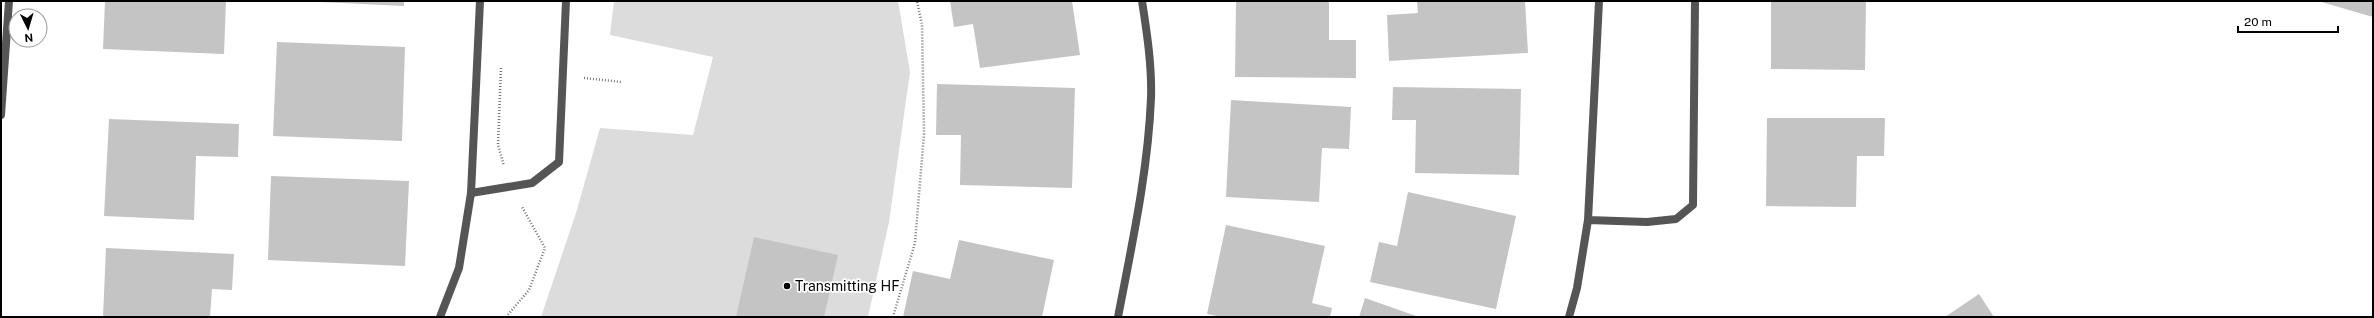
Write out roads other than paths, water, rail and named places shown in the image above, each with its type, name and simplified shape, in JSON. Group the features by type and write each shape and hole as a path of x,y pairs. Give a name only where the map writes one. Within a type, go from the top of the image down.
{"street":[{"path":"1,114 9,1"},
{"path":"440,317 458,268 471,193 480,1"},
{"path":"471,193 532,183 559,162 566,1"},
{"path":"1118,317 1141,200 1147,154 1151,96 1147,36 1142,1"},
{"path":"1569,317 1577,288 1588,220 1599,1"},
{"path":"1588,220 1647,222 1676,219 1693,205 1695,1"}],"place":[{"name":"Transmitting HF","path":"787,286"}]}
